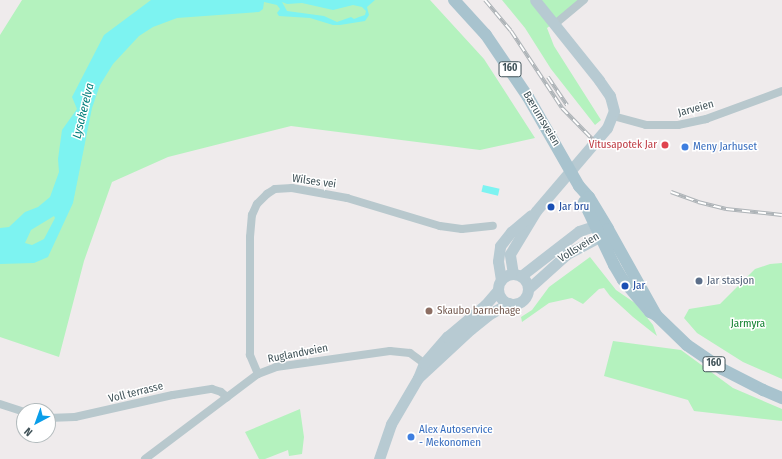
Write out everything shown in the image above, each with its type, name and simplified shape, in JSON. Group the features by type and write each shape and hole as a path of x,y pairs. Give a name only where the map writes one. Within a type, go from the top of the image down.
{"main road":[{"name":"Bærumsveien","path":"454,0 486,36 517,80 557,144 579,186 589,198 600,231 656,315 687,345 722,369 782,398"},
{"path":"535,0 606,90 612,101 614,111 613,116 605,130 536,211 510,254 517,275 525,280 528,289 522,301 518,303 509,303 502,299 499,285 498,256 500,246 511,232 536,211"},
{"name":"Vollsveien","path":"517,275 579,232 600,231"},
{"name":"Vollsveien","path":"528,289 567,254 600,231"},
{"path":"379,459 391,424 418,378 447,337 485,305 504,277 517,275"},
{"path":"427,365 488,316 509,303"}],"street":[{"path":"555,24 584,0"},
{"name":"Jarveien","path":"613,116 646,126 678,125 706,119 782,91"},
{"name":"Wilses vei","path":"258,374 250,355 250,236 252,215 257,204 267,194 275,189 292,188 346,198 440,226 462,229 493,226"},
{"name":"Ruglandveien","path":"145,459 258,374 276,367 390,351 410,353 427,365"},
{"name":"Voll terrasse","path":"56,418 75,417 173,395 212,389 221,392 227,398"},
{"path":"0,404 16,409"}],"green space":[{"path":"22,0 430,0 484,59 535,138 480,150 291,126 168,157 112,182 84,261 59,357 0,337 0,35"},
{"path":"502,0 580,0 582,2 547,28 554,46 601,120 595,125 551,69 525,28"},
{"path":"590,257 616,290 635,303 653,325 657,336 633,317 610,296 604,288 599,289 583,304 572,298 549,303 522,322 521,317 532,310 549,287"},
{"name":"Jarmyra","path":"782,263 782,379 743,362 697,333 684,318 689,309 720,304 755,269 770,264"},
{"path":"613,341 681,350 733,388 782,409 782,421 694,411 688,400 604,376"},
{"path":"300,409 304,437 302,454 289,456 288,450 265,459 259,459 245,432"}],"water":[{"name":"Lysakerelva","path":"151,0 375,0 367,7 369,15 365,21 340,25 333,25 310,18 279,16 277,13 280,9 277,5 264,2 263,9 259,12 177,18 153,27 139,36 113,64 100,85 92,108 73,203 48,257 34,263 0,264 0,228 9,227 25,212 38,207 50,197 59,172 58,159 62,130 77,109 72,97 104,35","holes":["282,2 287,4 302,3 333,10 353,5 362,7 366,11 365,15 354,19 351,17 337,22 324,16 287,11","54,216 55,218 44,239 32,245 25,243 31,230"]},
{"path":"483,185 500,189 498,196 481,192"}],"railway":[{"path":"485,0 511,31 562,108 601,148"},
{"path":"548,77 567,105"},
{"path":"671,192 698,202 726,209 782,215"}],"place":[{"name":"Vitusapotek Jar","path":"665,145"},
{"name":"Meny Jarhuset","path":"685,147"},
{"name":"Jar bru","path":"551,207"},
{"name":"Jar stasjon","path":"699,281"},
{"name":"Jar","path":"625,286"},
{"name":"Skaubo barnehage","path":"429,311"},
{"name":"Alex Autoservice - Mekonomen","path":"411,437"}]}
